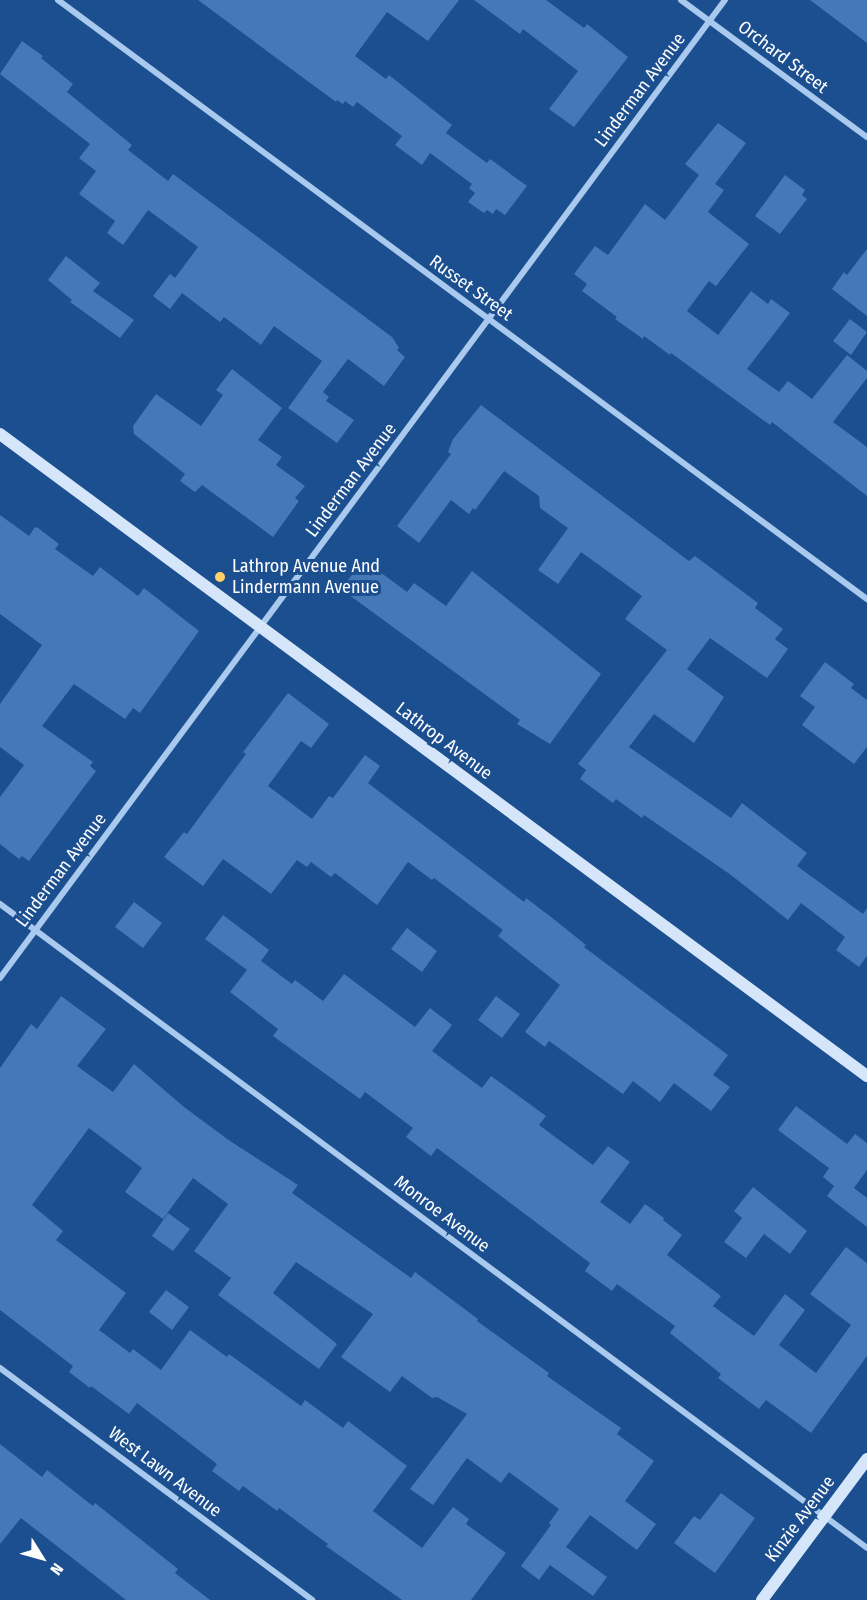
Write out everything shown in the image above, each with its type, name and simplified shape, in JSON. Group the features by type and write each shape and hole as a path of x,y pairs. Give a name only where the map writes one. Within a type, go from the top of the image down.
{"street":[{"name":"Russet Street","path":"58,0 867,599"},
{"name":"Orchard Street","path":"681,0 867,138"},
{"name":"Linderman Avenue","path":"0,978 725,0"},
{"name":"Lathrop Avenue","path":"0,434 867,1076"},
{"name":"Monroe Avenue","path":"0,904 867,1548"},
{"name":"West Lawn Avenue","path":"0,1368 312,1600"},
{"name":"Kinzie Avenue","path":"762,1600 867,1459"}],"building":[{"path":"198,0 459,0 428,41 387,12 355,56 386,79 389,75 452,125 446,133 487,163 490,159 527,186 505,215 496,209 493,214 487,210 484,213 468,202 475,193 469,188 472,184 430,153 422,165 395,145 402,136 357,102 353,107 345,101 343,104 337,100 336,102"},
{"path":"474,0 546,0 584,28 587,24 628,57 574,127 549,109 578,71 523,29 520,34"},
{"path":"810,0 867,0 867,43 846,27"},
{"path":"22,41 43,56 41,58 73,84 67,92 132,145 128,150 168,181 173,174 392,337 399,348 397,350 405,357 384,386 348,359 323,392 329,397 326,401 354,420 337,443 288,408 322,361 274,326 261,345 224,317 220,322 182,293 170,309 153,296 170,274 175,278 198,247 148,210 123,245 107,233 115,221 79,194 96,171 79,158 90,144 0,74"},
{"path":"718,123 746,143 715,184 724,190 708,212 749,244 716,286 709,281 687,311 718,335 751,291 768,304 771,299 790,313 747,369 779,392 788,381 812,399 847,355 867,371 867,378 833,422 867,447 867,496 772,422 770,425 671,353 670,355 644,336 643,339 615,319 617,317 582,291 587,284 574,274 595,246 608,255 645,204 665,220 699,175 685,164"},
{"path":"785,175 805,190 802,195 807,199 780,234 755,216"},
{"path":"867,249 867,316 832,289 844,272 847,275"},
{"path":"66,256 100,283 93,291 134,320 120,338 70,302 72,300 48,280"},
{"path":"850,319 867,332 851,355 833,341"},
{"path":"232,369 282,408 258,440 282,457 276,465 305,486 295,498 299,501 273,537 202,485 195,492 180,481 185,474 134,434 133,426 156,394 201,426 223,395 216,390"},
{"path":"481,405 689,561 695,556 758,603 755,608 783,629 775,639 788,649 767,678 710,638 687,669 724,697 694,743 654,714 629,747 731,818 742,803 807,853 797,866 863,914 867,908 867,956 859,967 836,950 845,937 801,903 788,920 731,875 644,815 642,818 616,799 613,803 580,779 586,770 578,764 667,650 625,619 642,596 581,552 558,584 538,570 568,528 540,508 539,496 504,471 475,510 473,508 469,514 451,500 419,543 397,526 451,454 448,452 453,439"},
{"path":"0,515 29,536 35,527 38,528 59,544 55,549 93,576 100,567 138,596 144,588 199,631 140,713 133,708 125,719 74,684 42,726 93,762 90,766 96,771 29,861 22,856 19,859 0,844 0,797 24,765 0,747 0,704 42,645 0,614"},
{"path":"358,567 371,576 376,569 407,592 414,583 446,606 472,571 601,674 550,744 517,724 520,720 341,589"},
{"path":"825,662 854,684 851,688 867,700 867,747 854,764 802,725 815,707 800,696"},
{"path":"288,693 329,724 311,748 301,741 268,786 312,819 329,796 333,798 365,755 380,766 368,783 524,902 526,898 586,945 584,947 728,1055 713,1075 730,1087 711,1111 674,1083 660,1102 633,1081 623,1094 549,1041 545,1047 525,1032 560,985 498,936 503,930 434,878 432,880 408,862 377,905 335,873 331,877 311,862 307,867 297,860 271,894 223,859 203,886 164,857 184,832 187,834 246,754 243,752"},
{"path":"134,902 162,923 143,948 115,927"},
{"path":"223,915 269,950 261,961 292,984 295,980 323,1001 344,974 415,1027 430,1008 452,1025 432,1051 482,1088 491,1076 546,1116 539,1125 593,1165 608,1146 630,1162 600,1202 630,1224 645,1204 664,1218 663,1220 682,1235 667,1255 721,1296 713,1306 754,1336 785,1294 805,1310 779,1345 816,1373 851,1325 810,1294 846,1247 867,1263 867,1356 811,1433 766,1400 759,1409 718,1378 721,1374 670,1333 675,1326 617,1284 612,1291 585,1271 590,1263 437,1148 431,1156 406,1137 413,1128 365,1092 360,1099 273,1036 278,1029 230,992 247,970 205,939"},
{"path":"407,928 437,951 422,972 391,949"},
{"path":"61,996 106,1029 77,1066 113,1092 134,1064 184,1107 230,1141 298,1185 292,1193 411,1278 415,1272 478,1319 477,1321 549,1373 547,1376 621,1428 617,1434 654,1461 625,1501 656,1524 637,1550 590,1515 566,1547 607,1577 593,1596 550,1565 539,1580 521,1566 551,1525 549,1523 559,1509 509,1472 501,1483 467,1458 433,1505 410,1489 467,1414 437,1397 432,1398 402,1376 390,1392 341,1357 373,1314 296,1262 273,1293 337,1344 319,1369 218,1295 231,1278 194,1251 228,1204 193,1178 163,1219 125,1192 142,1168 89,1128 32,1205 63,1231 56,1240 126,1293 99,1330 130,1353 133,1349 161,1370 190,1330 227,1357 229,1354 301,1406 305,1400 343,1428 348,1421 407,1466 373,1511 422,1548 453,1507 469,1519 466,1524 506,1553 471,1600 402,1600 326,1546 328,1544 279,1508 277,1511 243,1486 239,1491 212,1471 217,1464 137,1403 129,1414 91,1386 90,1388 69,1372 73,1366 0,1310 0,1068 31,1024 37,1029"},
{"path":"496,996 520,1014 502,1038 478,1020"},
{"path":"796,1106 847,1144 855,1134 867,1143 867,1170 854,1188 867,1198 867,1227 827,1196 834,1186 823,1177 829,1168 778,1130"},
{"path":"753,1187 807,1231 790,1254 764,1234 746,1258 724,1242 742,1218 734,1211"},
{"path":"168,1213 190,1229 173,1251 152,1236"},
{"path":"166,1290 189,1307 172,1330 149,1312"},
{"path":"0,1444 42,1477 47,1470 93,1506 95,1503 178,1569 175,1573 210,1600 126,1600 21,1518 0,1544"},
{"path":"721,1493 755,1518 715,1573 674,1543 694,1516 700,1520"}],"place":[{"name":"Lathrop Avenue And Lindermann Avenue","path":"220,577"}]}
